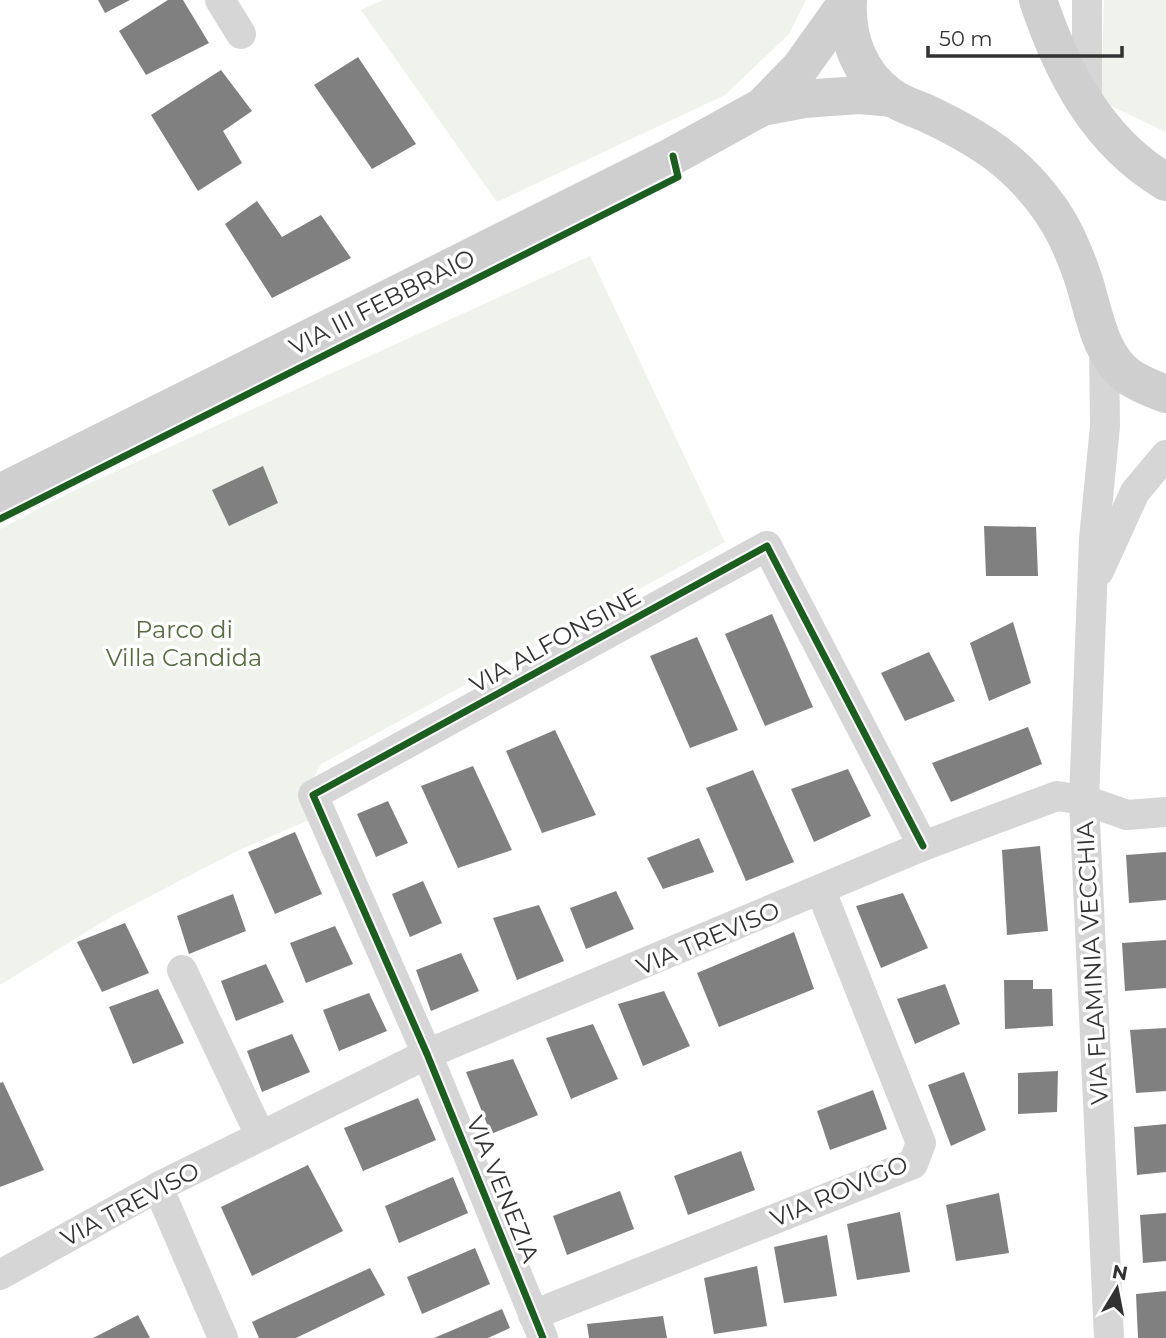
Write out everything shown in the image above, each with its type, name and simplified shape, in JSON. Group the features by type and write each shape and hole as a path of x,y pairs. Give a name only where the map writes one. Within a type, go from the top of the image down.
{"main road":[{"path":"1038,0 1052,40 1074,87 1087,106 1130,156 1166,182"},
{"path":"762,107 800,68 848,1"},
{"name":"VIA FLAMINIA VECCHIA","path":"848,1 848,25 853,48 862,67 892,99 929,114 970,136 1010,165 1028,183 1064,233 1084,279 1104,344 1114,362 1127,375 1166,394"},
{"path":"762,107 804,99 860,95 892,99"},
{"name":"VIA III FEBBRAIO","path":"0,493 648,169 762,107"}],"street":[{"path":"220,0 241,34"},
{"path":"1087,0 1087,106"},
{"name":"VIA FLAMINIA VECCHIA","path":"1104,344 1105,426 1094,539 1084,800 1109,1338"},
{"name":"VIA FLAMINIA VECCHIA","path":"1092,587 1135,492 1166,455"},
{"name":"VIA ALFONSINE","path":"427,1054 313,794 767,546 923,846"},
{"name":"VIA TREVISO","path":"0,1275 158,1187 427,1054 923,846 1057,796 1084,800 1127,815 1166,812"},
{"name":"VIA ROVIGO","path":"538,1326 913,1164 921,1143 821,891"},
{"path":"182,970 260,1135"},
{"name":"VIA VENEZIA","path":"427,1054 538,1326"},
{"path":"158,1187 223,1338"}],"green space":[{"path":"383,0 806,0 789,34 725,95 497,202 361,10"},
{"path":"1104,0 1166,0 1166,132 1101,101"},
{"name":"Parco di Villa Candida","path":"590,256 725,542 321,764 307,791 314,818 241,849 114,915 0,985 0,529 79,488"}],"building":[{"path":"98,0 130,0 105,13"},
{"path":"168,0 183,0 209,43 146,75 119,31"},
{"path":"358,57 416,144 372,169 314,85"},
{"path":"221,70 252,111 223,131 242,163 198,191 151,115"},
{"path":"257,201 282,237 321,215 351,258 272,298 225,224"},
{"path":"263,466 278,503 229,526 212,490"},
{"path":"984,526 1036,527 1038,576 986,576"},
{"path":"772,614 813,707 765,726 725,634"},
{"path":"1013,622 1031,683 989,701 970,643"},
{"path":"697,637 738,730 690,748 650,656"},
{"path":"929,652 955,701 905,721 881,673"},
{"path":"1028,727 1042,764 951,802 932,763"},
{"path":"555,730 596,815 542,833 506,751"},
{"path":"473,766 512,850 458,868 421,786"},
{"path":"848,769 871,816 814,842 791,789"},
{"path":"753,770 794,862 746,881 706,788"},
{"path":"388,801 408,843 376,857 357,814"},
{"path":"295,832 322,894 275,914 248,852"},
{"path":"699,838 714,872 663,889 647,858"},
{"path":"1040,846 1048,931 1007,935 1002,850"},
{"path":"1166,852 1166,900 1129,903 1126,855"},
{"path":"423,881 442,923 410,937 392,894"},
{"path":"616,891 634,929 586,949 570,908"},
{"path":"903,893 928,948 881,968 856,906"},
{"path":"233,894 246,931 189,954 177,916"},
{"path":"539,905 564,961 517,980 493,918"},
{"path":"125,923 149,973 102,992 77,942"},
{"path":"335,926 353,964 306,983 290,943"},
{"path":"794,932 814,989 719,1027 697,973"},
{"path":"1166,940 1166,988 1125,991 1122,943"},
{"path":"461,953 479,991 431,1011 416,970"},
{"path":"266,964 284,1002 236,1021 221,981"},
{"path":"1004,980 1033,980 1033,989 1052,989 1053,1026 1005,1029"},
{"path":"945,984 960,1024 915,1044 897,999"},
{"path":"158,989 184,1043 133,1064 109,1007"},
{"path":"664,991 690,1046 643,1066 618,1004"},
{"path":"369,993 387,1031 339,1051 323,1010"},
{"path":"593,1024 618,1079 571,1099 546,1038"},
{"path":"1166,1028 1166,1091 1136,1093 1130,1030"},
{"path":"292,1034 310,1072 262,1092 247,1051"},
{"path":"513,1059 538,1115 491,1134 466,1072"},
{"path":"1058,1071 1057,1112 1018,1114 1018,1073"},
{"path":"964,1072 986,1130 951,1146 928,1085"},
{"path":"3,1082 44,1170 0,1187 0,1083"},
{"path":"873,1090 887,1129 830,1150 817,1111"},
{"path":"418,1098 436,1140 363,1171 344,1128"},
{"path":"1166,1124 1166,1172 1137,1175 1134,1127"},
{"path":"741,1151 755,1190 688,1215 674,1176"},
{"path":"308,1165 343,1231 252,1276 221,1207"},
{"path":"453,1177 468,1213 399,1243 385,1206"},
{"path":"620,1191 634,1229 567,1255 553,1216"},
{"path":"999,1193 1009,1253 956,1261 946,1205"},
{"path":"900,1212 910,1272 857,1280 847,1224"},
{"path":"1166,1213 1166,1261 1143,1263 1140,1215"},
{"path":"827,1235 837,1296 784,1303 774,1247"},
{"path":"475,1248 490,1284 422,1314 407,1277"},
{"path":"757,1266 767,1326 714,1334 704,1278"},
{"path":"370,1268 385,1295 296,1338 259,1338 252,1322"},
{"path":"1166,1291 1166,1338 1138,1338 1136,1294"},
{"path":"502,1309 510,1328 488,1338 434,1338"},
{"path":"138,1315 150,1338 93,1338"},
{"path":"663,1316 667,1338 589,1338 587,1324"}],"cycle path":[{"path":"0,519 678,177 673,156"},
{"path":"543,1338 427,1054 313,795 767,546 923,846"}]}
